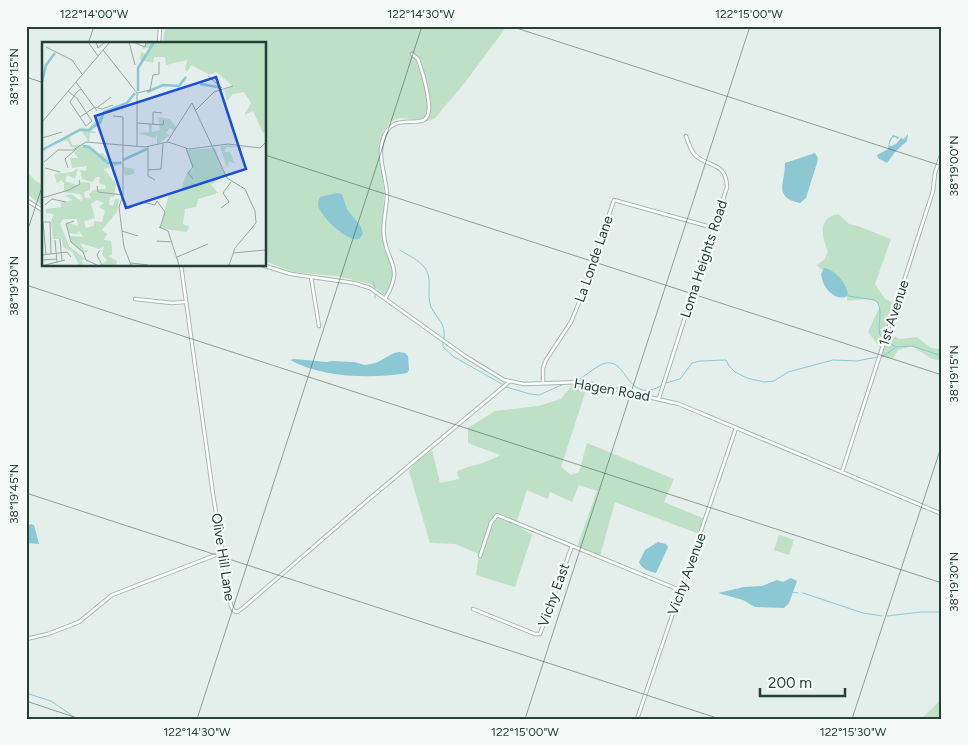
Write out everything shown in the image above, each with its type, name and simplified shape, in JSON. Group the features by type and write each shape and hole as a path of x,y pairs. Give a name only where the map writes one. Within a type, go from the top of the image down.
{"street":[{"path":"159,42 160,26"},
{"path":"386,297 394,279 394,266 384,236 387,193 382,164 382,142 387,129 392,124 422,120 426,117 429,108 420,65 418,59 412,54"},
{"name":"Loma Heights Road","path":"659,398 727,187 727,178 722,170 694,155 686,136"},
{"name":"1st Avenue","path":"842,472 933,191 935,173 942,153"},
{"path":"26,200 42,210"},
{"name":"La Londe Lane","path":"543,383 543,368 546,360 571,322 614,200 714,228"},
{"name":"Olive Hill Lane","path":"181,266 221,553 231,606 234,611 237,612 509,382"},
{"name":"Hagen Road","path":"265,266 291,274 354,283 372,289 386,297 465,356 509,382 524,384 584,382 679,404 942,514"},
{"path":"311,278 319,326"},
{"path":"135,299 172,303 185,302"},
{"name":"Vichy Avenue","path":"637,719 736,428"},
{"name":"Vichy East","path":"480,556 492,523 497,516 682,591"},
{"name":"Vichy East","path":"473,609 535,634 540,634 572,546"},
{"path":"26,639 48,634 79,622 112,595 221,553"}],"green space":[{"path":"165,26 507,26 463,85 435,118 428,121 400,118 390,122 382,134 380,158 384,190 383,240 393,267 393,280 385,295 370,284 337,276 293,272 266,261 266,42 163,42"},
{"path":"26,171 42,185 42,205 26,193"},
{"path":"838,214 849,224 891,239 875,284 885,299 897,304 888,333 899,339 917,337 931,348 942,349 942,361 932,359 912,346 898,350 893,358 882,357 882,350 868,332 880,306 878,303 867,300 847,300 846,289 840,278 832,270 822,270 817,265 824,260 828,252 823,234 824,224 831,216"},
{"path":"573,384 587,387 561,467 571,475 579,472 587,443 674,479 664,502 705,519 699,534 615,502 600,556 577,547 597,491 579,485 572,502 550,492 548,499 527,490 516,524 532,535 515,587 476,575 479,554 455,544 430,543 409,471 418,459 432,450 440,483 459,479 457,471 500,455 468,443 468,428 495,411 538,406 561,399"},
{"path":"779,535 794,540 789,555 774,550"},
{"path":"942,678 942,719 922,719 940,699 939,679"}],"water":[{"path":"908,134 907,141 887,163 878,158 877,155 888,149 889,141 893,135 899,137 898,139 892,138 889,145 891,146 896,144 901,138 904,139"},
{"path":"815,153 818,158 817,163 806,198 800,203 786,197 782,189 785,163"},
{"path":"337,193 342,194 347,209 361,227 363,234 359,239 348,237 335,228 320,210 318,202 320,197"},
{"path":"824,268 832,271 842,281 848,294 846,297 836,296 829,292 821,274"},
{"path":"399,352 405,353 408,356 409,370 407,373 393,375 347,376 332,374 303,366 290,360 354,362 365,365 376,363"},
{"path":"31,524 34,525 39,544 26,543 26,527"},
{"path":"658,542 666,544 668,547 656,573 646,569 639,562 645,550"},
{"path":"791,578 797,581 789,603 784,608 755,607 743,600 718,593 744,587 762,586 777,580 783,582"}],"waterway":[{"path":"400,250 425,268 429,277 431,307 444,329 444,338"},
{"path":"373,282 375,298"},
{"path":"848,296 875,300 878,303 880,311 879,331 883,338"},
{"path":"887,341 896,347 912,346 942,356"},
{"path":"443,343 443,347 454,357 502,384"},
{"path":"882,357 895,348"},
{"path":"666,383 680,379 692,363 700,361 726,360 735,372 747,378 764,382 774,381 788,372 833,360 857,361 877,357"},
{"path":"577,380 598,366 611,363 617,366 630,382 642,390 650,390 661,386"},
{"path":"506,387 539,395 564,384"},
{"path":"792,592 798,593"},
{"path":"803,593 863,613 882,616"},
{"path":"887,616 921,612 942,612"},
{"path":"26,693 51,701 77,719"}]}
